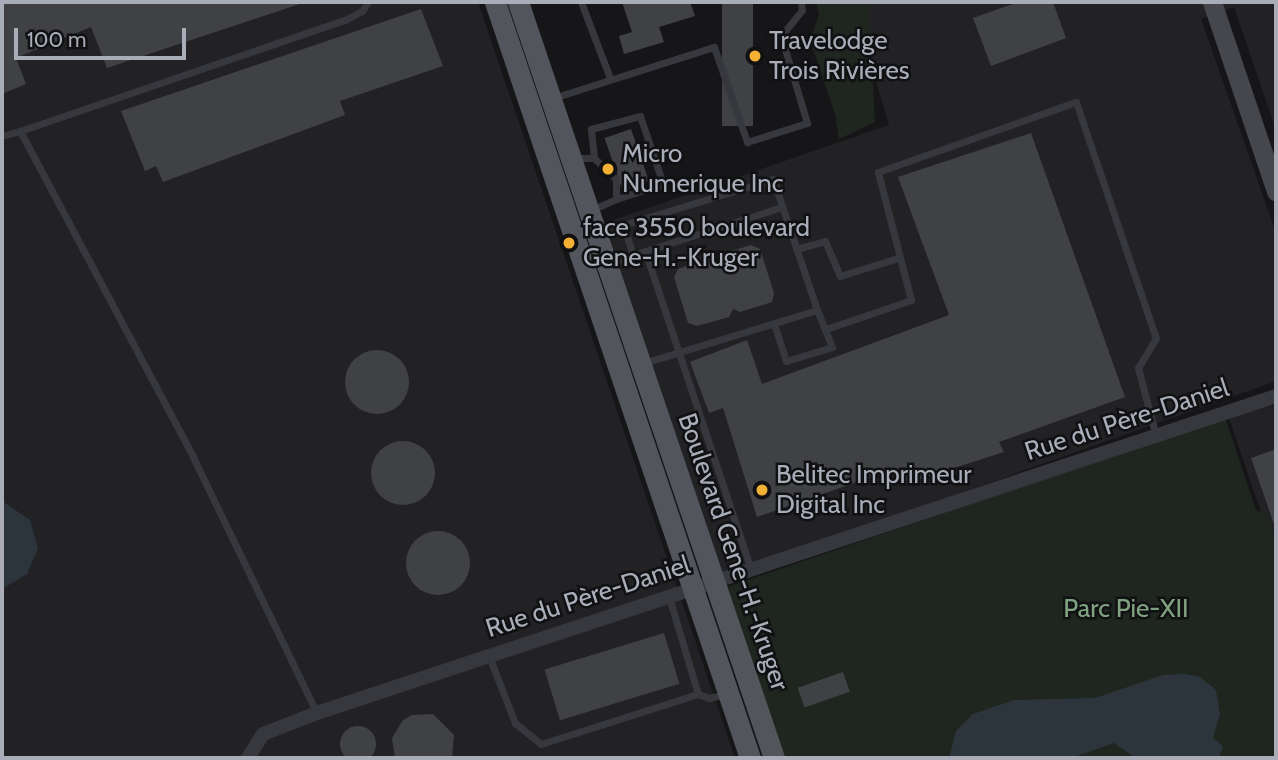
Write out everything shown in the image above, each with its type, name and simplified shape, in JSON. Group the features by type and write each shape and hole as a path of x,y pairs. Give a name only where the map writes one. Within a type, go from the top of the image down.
{"main road":[{"name":"Boulevard Gene-H.-Kruger","path":"495,2 618,371 774,758"},
{"name":"Boulevard Gene-H.-Kruger","path":"518,2 640,364 702,585 728,694 750,758"}],"street":[{"path":"1212,2 1276,191"},
{"path":"618,371 640,364"},
{"name":"Rue du Père-Daniel","path":"248,758 263,734 317,713 1276,396"}],"lane":[{"path":"2,136 345,20 362,11 368,2"},
{"path":"581,2 610,78"},
{"path":"531,110 551,99 610,78 715,47 747,142 807,123 781,36 802,10 801,2"},
{"path":"826,329 911,300 877,172 1076,102 1156,338 1138,368 1157,436"},
{"path":"588,212 616,199 663,184 640,116 591,129 594,158 616,179 616,199"},
{"path":"20,131 193,457 317,713"},
{"path":"570,158 594,158"},
{"path":"633,255 623,225 773,179 832,347 786,361 774,324"},
{"path":"606,264 782,207"},
{"path":"796,249 825,241 840,276 898,258"},
{"path":"645,251 751,569"},
{"path":"640,364 817,310"},
{"path":"669,596 698,694"},
{"path":"489,656 515,723 541,744 698,694 709,698 728,694"}],"shaded area":[{"path":"2,2 478,2 735,758 2,758"},
{"path":"852,2 1276,2 1276,130 1234,7 1201,19 1276,233 1276,381 713,581 596,226 889,125"},
{"path":"1276,405 1276,557 1228,415"},
{"path":"2,501 30,520 38,548 27,574 2,589"},
{"path":"1185,674 1200,677 1216,690 1220,714 1213,738 1223,746 1219,758 1136,758 1114,743 1071,758 949,758 956,731 973,714 1014,700 1095,698 1163,675"}],"green space":[{"path":"816,2 869,2 875,122 839,139 835,114 810,40 819,15"},
{"name":"Parc Pie-XII","path":"1225,417 1256,510 1268,516 1276,542 1276,758 769,758 713,592"}],"building":[{"path":"2,2 306,2 107,68 91,27 16,58 26,84 2,94"},
{"name":"Travelodge Trois Rivières","path":"622,2 690,2 695,16 659,27 664,42 624,54 619,36 632,32"},
{"path":"722,2 753,2 753,126 722,126"},
{"path":"1018,2 1053,2 1066,38 991,66 973,18"},
{"path":"421,9 443,66 340,101 345,115 163,182 156,166 145,171 121,111"},
{"path":"631,129 649,181 622,190 605,138"},
{"path":"1031,133 1125,397 999,442 1004,452 901,485 894,469 757,517 723,408 709,413 690,362 747,340 762,384 949,315 898,177"},
{"path":"751,245 760,249 774,293 772,302 740,312 733,309 729,317 697,326 688,323 674,277 678,269 709,258 717,261 722,254"},
{"path":"377,350 395,356 403,364 409,382 403,400 395,408 377,414 359,408 351,400 345,382 351,364 359,356"},
{"path":"403,441 421,447 429,455 435,473 429,491 421,499 403,505 385,499 377,491 371,473 377,455 385,447"},
{"path":"1276,449 1276,530 1251,458"},
{"path":"438,531 456,537 464,545 470,563 464,581 456,589 438,595 420,589 412,581 406,563 412,545 420,537"},
{"path":"664,633 679,684 560,720 544,670"},
{"path":"843,672 850,692 804,707 798,688"},
{"path":"433,714 454,735 452,758 395,758 392,738 403,720 412,715"},
{"path":"358,726 371,731 376,744 371,757 358,762 345,757 340,744 345,731"}],"place":[{"name":"Travelodge Trois Rivières","path":"755,56"},
{"name":"Micro Numerique Inc","path":"608,169"},
{"name":"face 3550 boulevard Gene-H.-Kruger","path":"569,243"},
{"name":"Belitec Imprimeur Digital Inc","path":"762,490"}]}
